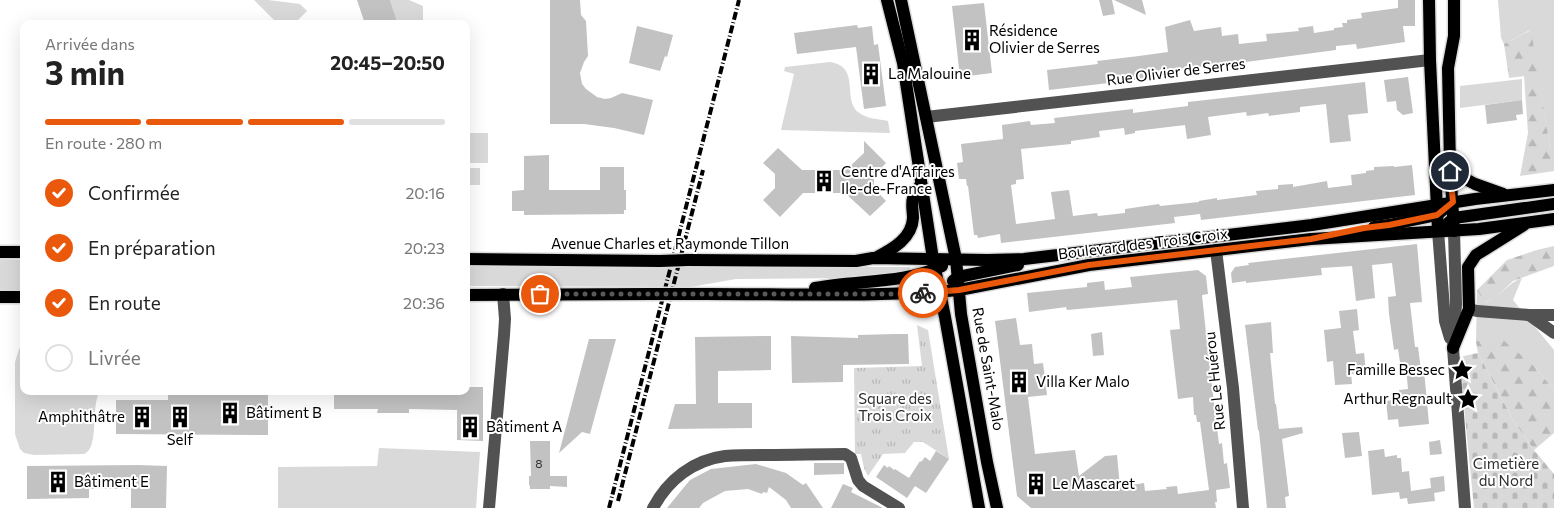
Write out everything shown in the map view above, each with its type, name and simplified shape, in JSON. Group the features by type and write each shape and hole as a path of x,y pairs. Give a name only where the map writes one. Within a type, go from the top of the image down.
{"main road":[{"path":"887,0 903,63 934,264 979,508"},
{"name":"Rue de Saint-Malo","path":"901,0 956,259 960,314 997,508"},
{"path":"1429,0 1438,231"},
{"path":"1454,0 1454,36 1448,68 1450,171 1454,224"},
{"path":"1450,171 1475,184 1508,195"},
{"name":"Avenue Charles et Raymonde Tillon","path":"470,259 856,261 873,258 890,251 906,236 913,218 912,199 921,184"},
{"name":"Boulevard des Trois Croix","path":"956,259 1024,259 1437,210 1453,202 1554,190"},
{"path":"1454,224 1554,204"},
{"path":"1311,239 1389,225 1437,210"},
{"path":"1454,224 1528,223 1554,219"},
{"path":"1454,348 1469,309 1468,267 1472,260 1483,250 1528,223"},
{"name":"Boulevard des Trois Croix","path":"959,284 1089,265 1311,239 1438,231 1454,224"},
{"path":"0,252 20,252"},
{"name":"Boulevard des Trois Croix","path":"939,292 959,284 1063,254"},
{"name":"Avenue Charles et Raymonde Tillon","path":"873,258 934,264"},
{"name":"Avenue Charles et Raymonde Tillon","path":"784,294 839,284 904,278 934,264 956,259"},
{"name":"Avenue Charles et Raymonde Tillon","path":"470,294 905,294 939,292"},
{"path":"0,297 20,297"}],"street":[{"name":"Rue Olivier de Serres","path":"926,117 1430,60"},
{"path":"1454,224 1456,304 1454,348 1465,508"},
{"path":"1438,231 1445,321 1454,348"},
{"name":"Rue Le Huérou","path":"1216,250 1232,388 1243,508"},
{"path":"489,508 504,335 503,294"},
{"path":"1469,309 1529,315 1554,315"},
{"path":"1529,315 1554,333"},
{"path":"653,508 666,488 676,478 686,470 710,459 726,456 845,454 851,458 858,480 862,486 899,508"}],"green space":[{"path":"254,0 300,4 307,11 298,20 274,20"},
{"path":"390,0 409,0 423,6 423,20 397,20"},
{"path":"1498,0 1554,0 1554,148 1550,148 1530,30 1504,44 1501,38"},
{"path":"1531,30 1550,148 1554,148 1554,171 1520,176 1528,133 1524,76 1509,78 1504,44"},
{"path":"830,62 839,65 845,70 850,84 853,106 858,112 869,117 888,121 890,133 781,130 794,74 784,71 785,67"},
{"path":"1522,79 1522,100 1460,108 1460,86"},
{"path":"470,133 488,133 488,163 470,163"},
{"path":"470,168 480,168 480,185 470,185"},
{"path":"1554,246 1554,266 1513,281 1494,299 1485,302 1477,290 1507,260"},
{"path":"0,259 20,260 20,291 0,291"},
{"path":"470,266 910,267 910,273 854,278 736,279 691,287 470,286"},
{"path":"1522,278 1513,300 1554,350 1554,390 1535,367 1476,342 1477,290 1486,302"},
{"name":"Square des Trois Croix","path":"917,325 928,330 949,459 923,442 914,442 905,453 883,454 868,476 861,454 855,454 854,368 922,366"},
{"path":"1488,336 1502,339 1535,367 1554,390 1554,433 1534,450 1514,422 1478,353 1476,342"},
{"path":"19,349 20,395 98,395 92,444 84,454 34,455 24,453 20,449 15,434 15,362"},
{"name":"Cimetière du Nord","path":"1478,353 1514,422 1554,474 1554,508 1474,508 1459,357"},
{"path":"379,448 480,452 476,508 278,508 278,467 377,466"}],"building":[{"path":"357,0 390,0 397,20 364,20"},
{"path":"550,0 580,0 581,15 586,21 588,56 580,73 582,84 586,89 597,97 605,99 622,93 653,100 644,135 584,124 550,124"},
{"path":"1099,0 1112,0 1115,14 1103,16"},
{"path":"1114,0 1142,0 1146,15"},
{"path":"1398,0 1415,0 1415,26 1403,26 1405,42 1357,49 1356,44 1336,46 1336,50 1167,70 1167,73 1160,74 1160,77 1049,90 1047,70 1098,64 1097,61 1168,52 1165,27 1190,20 1194,31 1221,27 1222,36 1238,34 1239,44 1267,41 1266,34 1299,31 1298,28 1313,26 1314,33 1334,30 1334,28 1343,27 1342,23 1347,23 1347,20 1362,18 1361,13 1398,8"},
{"name":"Résidence Olivier de Serres","path":"984,3 992,73 960,77 952,6"},
{"name":"La Malouine","path":"857,25 858,28 872,26 874,45 878,44 886,106 864,109 856,47 797,54 794,33"},
{"path":"637,26 673,35 667,57 665,56 660,71 629,63"},
{"path":"1408,77 1413,113 1403,115 1397,110 1396,101 1387,102 1384,80"},
{"path":"1365,82 1368,113 1348,115 1351,141 1330,143 1326,104 1300,107 1300,112 1269,116 1268,113 1247,116 1246,112 1208,117 1211,135 1187,139 1185,125 1135,131 1135,133 1125,135 1124,128 1099,131 1100,137 1071,141 1071,144 1021,149 1024,179 1016,180 1016,184 1011,185 1016,224 1055,219 1051,192 1069,190 1073,216 1097,213 1098,216 1125,213 1125,209 1159,204 1160,206 1217,198 1217,200 1257,195 1256,191 1278,189 1278,185 1293,184 1293,187 1327,181 1328,188 1352,185 1351,175 1366,173 1366,171 1374,170 1374,167 1412,165 1415,195 1201,220 1200,214 1174,217 1175,223 1001,243 1000,234 978,238 977,235 974,235 968,186 966,179 959,179 957,163 963,162 961,144 1003,139 1002,125 1030,121 1031,125 1055,123 1054,118 1133,109 1133,113 1188,106 1188,102"},
{"path":"1522,100 1523,114 1516,115 1517,120 1487,124 1485,105"},
{"name":"Centre d'Affaires Ile-de-France","path":"864,141 886,163 874,175 874,188 886,201 870,216 845,193 803,193 780,217 763,200 775,188 775,174 763,163 778,148 802,170 846,170 864,153"},
{"path":"549,155 549,190 600,190 600,167 624,167 626,210 624,210 624,214 524,215 524,211 512,211 512,191 524,190 524,156"},
{"path":"1417,244 1422,302 1410,303 1415,347 1418,347 1421,370 1424,370 1429,424 1399,427 1398,419 1388,420 1386,401 1400,399 1399,390 1408,389 1406,368 1401,369 1398,349 1394,350 1389,314 1388,297 1396,296 1392,263 1372,265 1375,298 1356,301 1352,266 1321,268 1322,275 1232,283 1231,273 1235,267 1249,265 1248,263"},
{"path":"1198,270 1206,276 1208,294 1202,295 1207,343 1212,372 1211,378 1219,444 1222,443 1224,464 1227,463 1230,488 1216,490 1216,508 1031,508 1017,496 995,321 1016,318 1020,345 1032,344 1034,364 1043,363 1047,395 1028,397 1035,454 1075,450 1079,476 1105,456 1117,455 1120,487 1144,483 1145,491 1177,486 1178,494 1209,490 1200,422 1197,422 1196,415 1194,415 1193,397 1178,399 1170,330 1180,329 1177,300 1067,310 1066,307 1029,312 1027,293 1087,287 1087,283 1104,281 1105,290 1132,287 1130,277"},
{"path":"1357,309 1359,330 1353,331 1356,354 1364,353 1366,372 1351,374 1352,384 1335,385 1333,361 1327,362 1324,330 1341,328 1339,311"},
{"path":"1271,322 1273,353 1270,353 1279,429 1302,427 1303,433 1282,439 1289,496 1285,497 1286,508 1267,508 1245,325"},
{"path":"1102,332 1104,355 1093,356 1091,334"},
{"path":"908,334 909,364 843,365 843,382 792,383 791,336 858,338 858,335"},
{"path":"771,336 771,370 718,371 718,403 752,403 752,428 668,429 675,404 696,404 695,337"},
{"path":"589,339 616,339 590,434 582,432 559,453"},
{"name":"Bâtiment A","path":"470,387 483,387 483,441 457,440 457,410 409,409 409,413 377,413 378,409 334,409 334,395 470,395"},
{"path":"168,395 268,395 268,435 116,434 116,400 168,400"},
{"path":"1359,432 1362,456 1345,458 1342,433"},
{"path":"1440,440 1442,454 1430,455 1429,442"},
{"path":"530,441 550,441 550,476 567,476 567,487 550,486 550,489 530,489"},
{"path":"1384,449 1385,457 1397,455 1397,458 1401,458 1402,472 1409,471 1411,491 1431,488 1430,478 1444,476 1445,491 1434,493 1435,501 1408,504 1407,498 1400,499 1399,492 1372,495 1368,451"},
{"path":"936,451 949,459 926,493 915,486 907,498 876,477 884,465 895,469 909,478 920,461 925,457 930,461"},
{"path":"814,463 844,463 844,474 814,475"},
{"path":"756,464 786,473 803,485 806,483 823,508 791,508 786,500 769,487 767,493 763,492 762,494 748,489 725,491 703,503 699,508 667,508 690,480 711,469"},
{"path":"27,466 167,466 166,508 131,508 131,489 89,489 89,498 27,499"},
{"path":"843,484 853,488 851,492 883,508 831,508"}],"railway":[{"path":"609,508 739,0"},
{"path":"618,501 703,170"}],"way so far":[{"path":"540,294 923,293"}],"place":[{"name":"Résidence Olivier de Serres","path":"972,40"},
{"name":"La Malouine","path":"871,74"},
{"name":"Centre d'Affaires Ile-de-France","path":"824,181"},
{"name":"Famille Bessec","path":"1462,370"},
{"name":"Villa Ker Malo","path":"1019,382"},
{"name":"Arthur Regnault","path":"1468,399"},
{"name":"Bâtiment B","path":"230,413"},
{"name":"Amphithâtre","path":"142,417"},
{"name":"Self","path":"180,417"},
{"name":"Bâtiment A","path":"470,427"},
{"name":"Bâtiment E","path":"58,482"},
{"name":"Le Mascaret","path":"1036,484"}],"route":[{"path":"923,293 959,290 1089,265 1311,239 1422,219 1437,215 1453,202 1450,171"}]}
